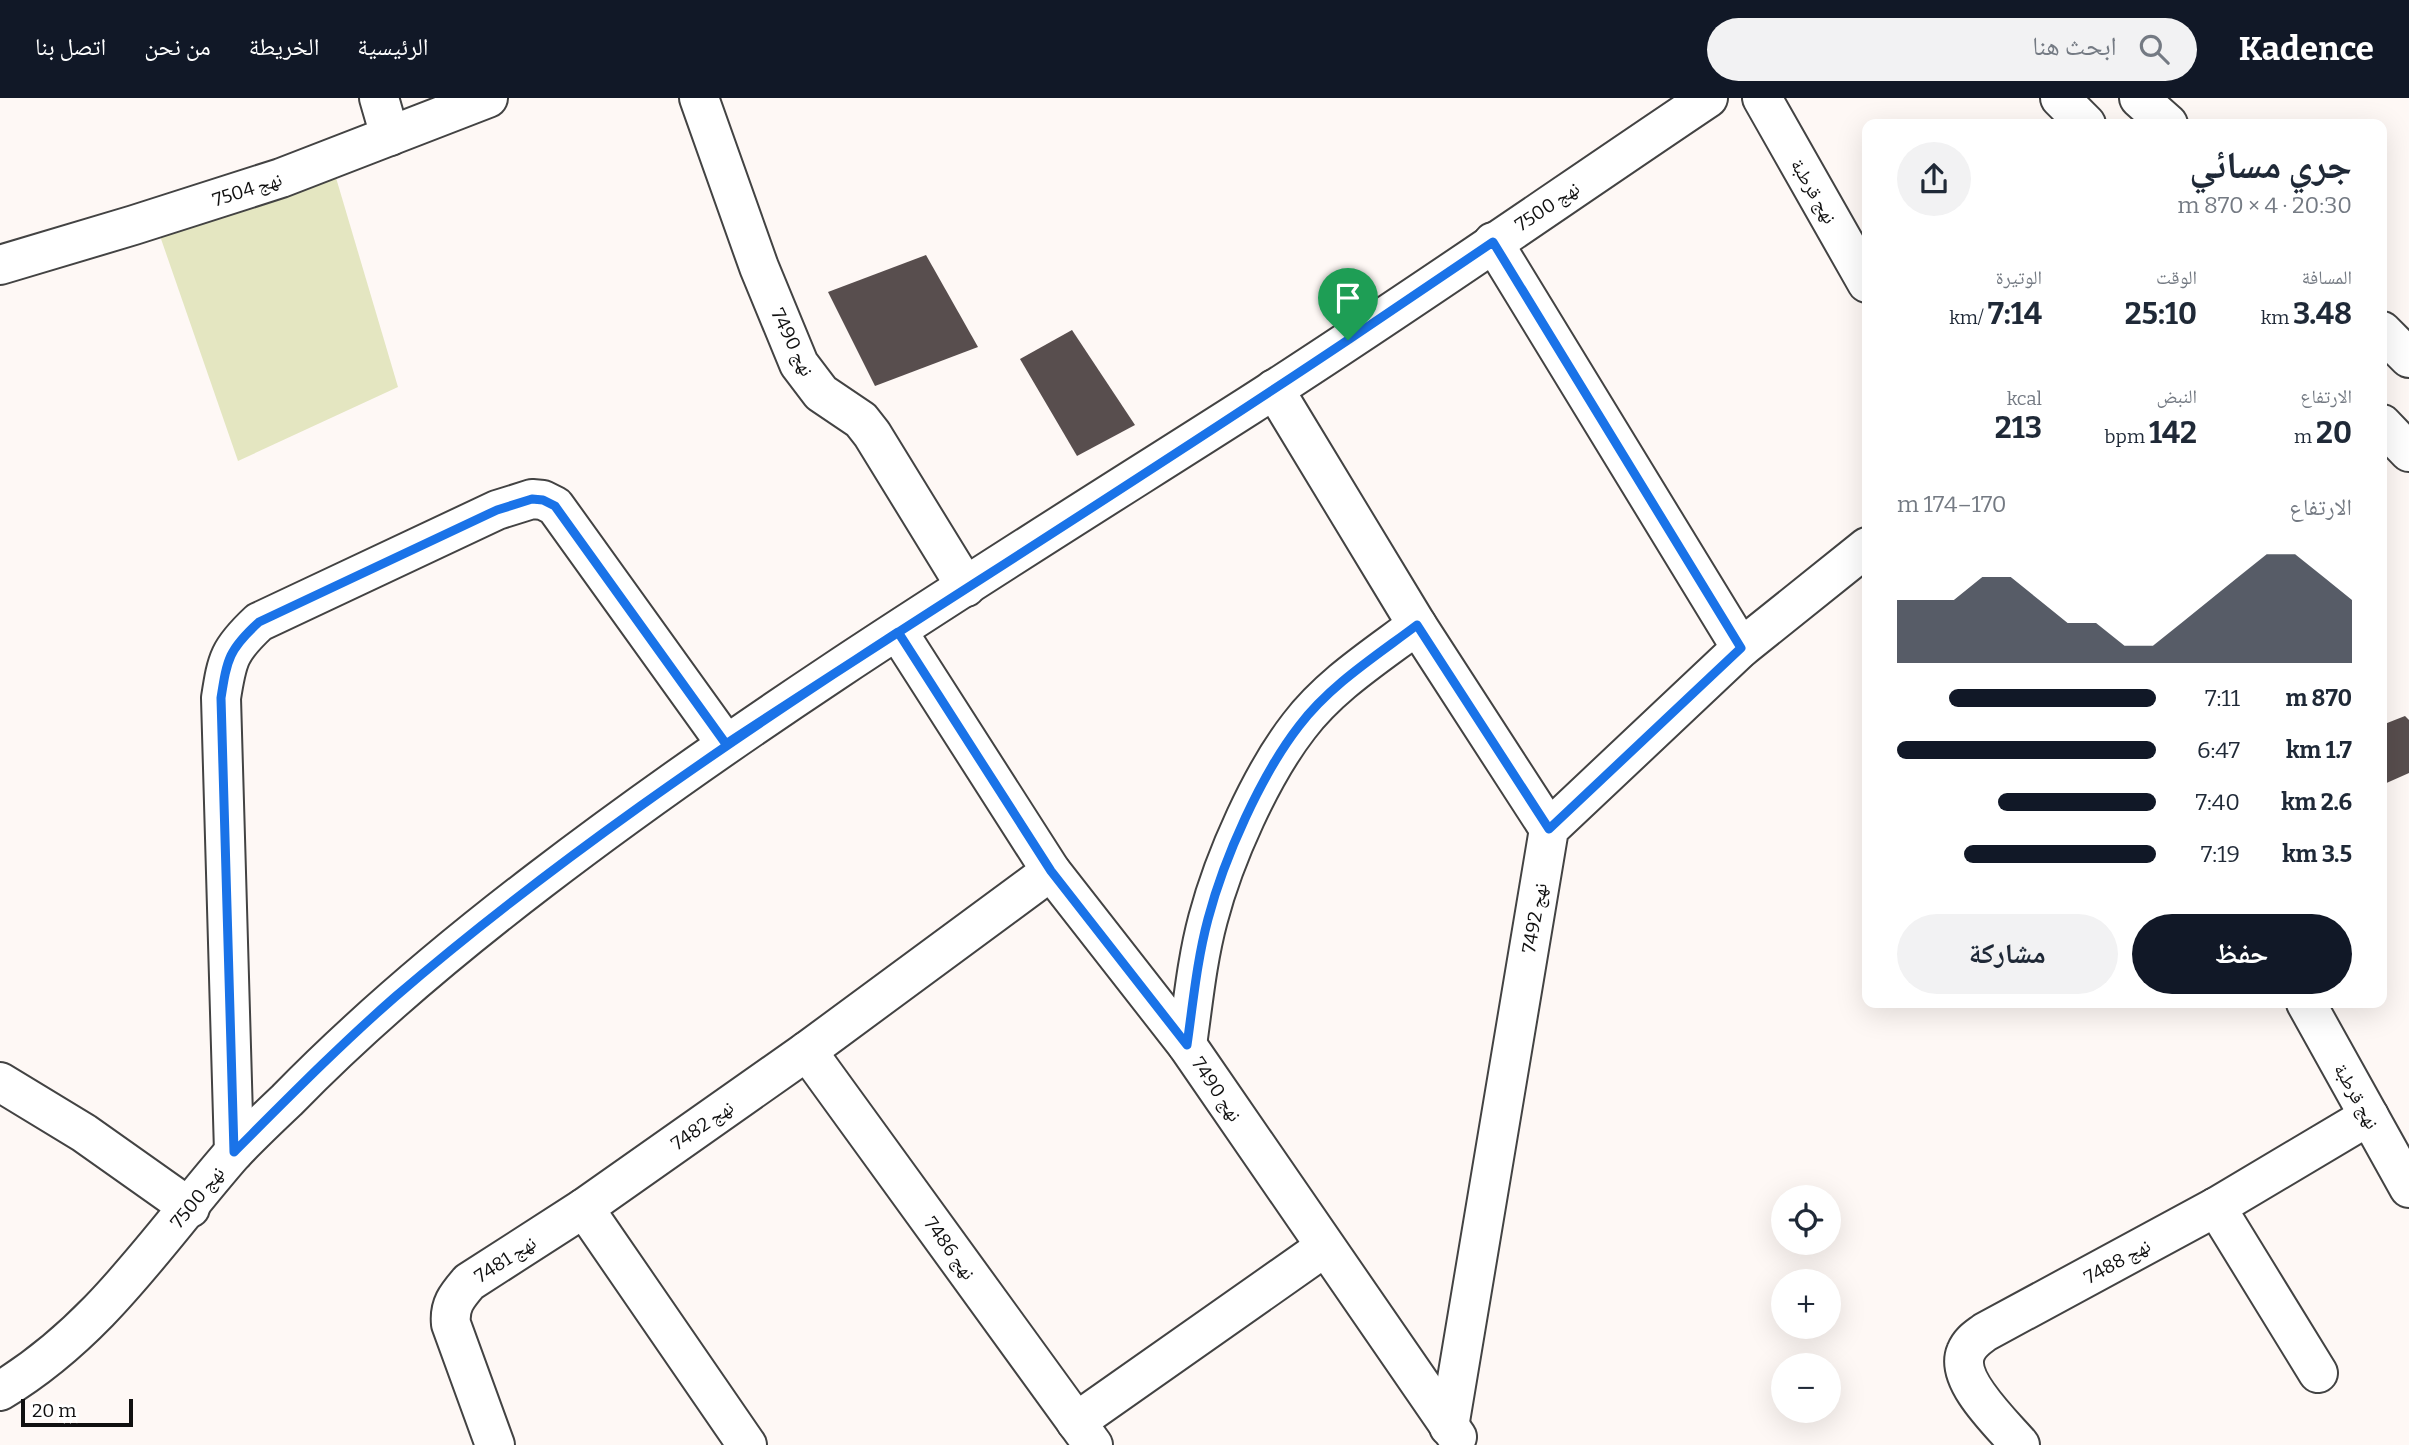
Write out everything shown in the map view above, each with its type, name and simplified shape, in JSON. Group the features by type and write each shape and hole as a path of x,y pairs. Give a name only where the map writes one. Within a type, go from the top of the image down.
{"street":[{"path":"379,98 390,136"},
{"name":"نهج 7504","path":"0,265 281,178 488,98"},
{"name":"نهج 7490","path":"699,98 759,267 799,364 821,393 861,420 872,434 966,587"},
{"name":"نهج 7500","path":"0,1391 54,1355 109,1302 234,1152 316,1070 396,997 539,881 726,744 1274,389 1709,98"},
{"name":"نهج قرطبة","path":"1762,98 1862,274"},
{"path":"2060,98 2081,119"},
{"path":"2139,98 2162,119"},
{"path":"1493,242 1741,648"},
{"path":"2387,336 2409,358"},
{"path":"1274,389 1417,625 1549,829 1741,648 1862,551"},
{"path":"2387,430 2409,452"},
{"path":"234,1152 221,698 226,663 238,641 259,622 497,510 532,499 543,500 555,506 584,543 726,744"},
{"path":"1187,1045 1208,918 1229,857 1258,792 1299,726 1334,688 1417,625"},
{"name":"نهج 7490","path":"898,632 1051,871 1187,1045 1456,1436"},
{"name":"نهج 7492","path":"1456,1436 1549,829"},
{"name":"نهج 7482","path":"584,1209 807,1051 1051,871"},
{"name":"نهج قرطبة","path":"2309,1008 2409,1188"},
{"name":"نهج 7486","path":"807,1051 1085,1433"},
{"path":"0,1082 84,1133 190,1208"},
{"name":"نهج 7488","path":"2020,1445 1968,1379 1964,1365 1965,1354 1971,1342 2216,1207 2369,1116"},
{"path":"2216,1207 2318,1374"},
{"path":"584,1209 747,1445"},
{"name":"نهج 7481","path":"495,1445 450,1312 456,1297 469,1282 584,1209"},
{"path":"1085,1433 1325,1247"}],"green space":[{"path":"334,171 398,387 238,461 160,236"}],"building":[{"path":"926,255 978,347 875,386 828,292"},
{"path":"1072,330 1135,425 1077,456 1020,359"},
{"path":"2405,716 2409,720 2409,773 2387,783 2387,723"}],"route":[{"path":"1348,340 966,587 726,744 584,543 555,506 543,500 532,499 497,510 259,622 238,641 226,663 221,698 234,1152 316,1070 396,997 539,881 726,744 898,632 1051,871 1187,1045 1208,918 1229,857 1258,792 1299,726 1334,688 1417,625 1549,829 1741,648 1493,242 1348,340"}]}
